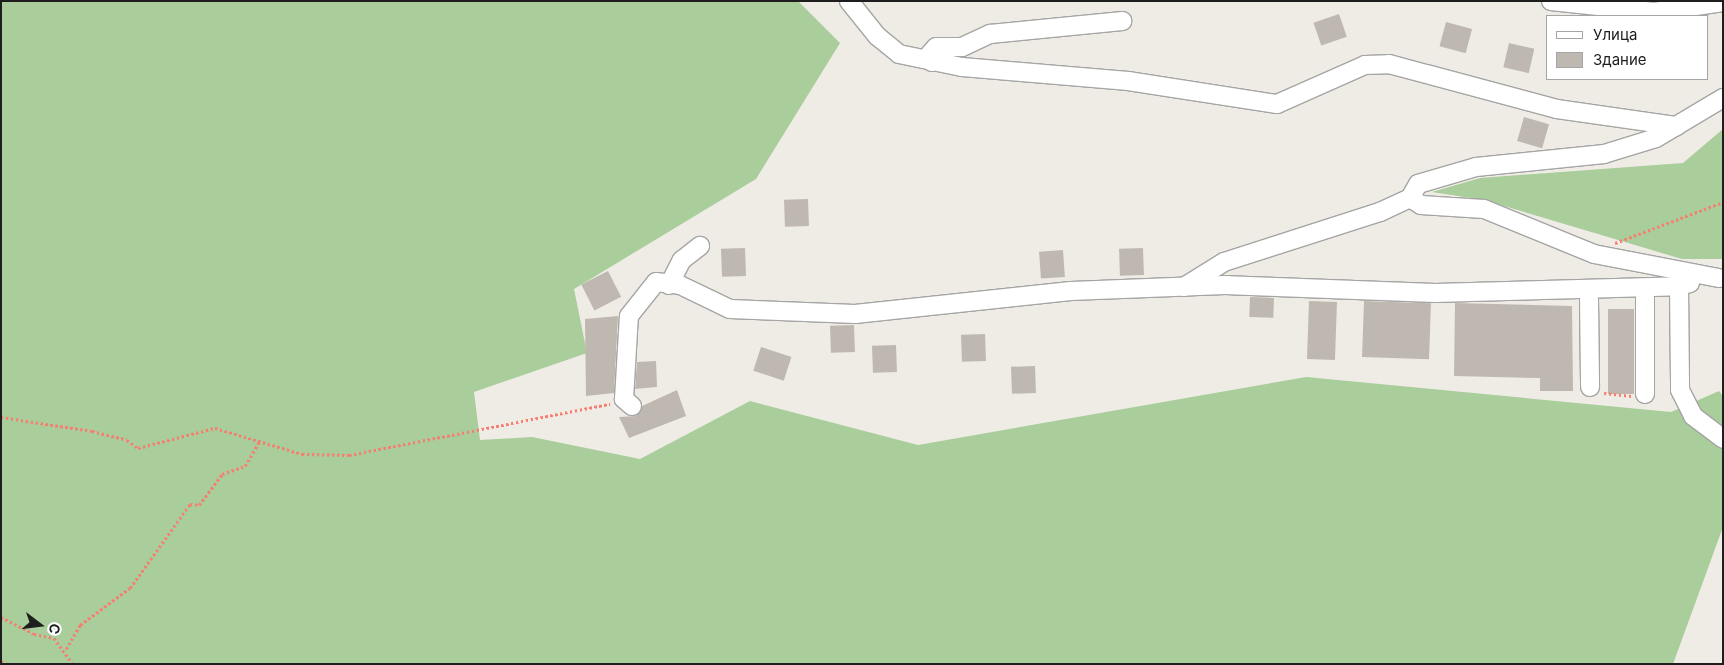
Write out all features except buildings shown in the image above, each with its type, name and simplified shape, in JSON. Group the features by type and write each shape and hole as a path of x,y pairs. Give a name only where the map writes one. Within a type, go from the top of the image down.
{"street":[{"path":"850,1 877,36 899,54 932,62 1128,80 1277,104 1366,65 1389,64 1557,110 1677,126"},
{"path":"1550,1 1654,12 1723,2"},
{"path":"932,62 930,54 936,47 962,47 990,34 1122,21"},
{"path":"1181,288 1224,262 1336,230 1410,198 1418,184 1476,167 1604,154 1656,138 1723,98"},
{"path":"1410,198 1421,205 1484,210 1594,254 1721,278"},
{"path":"669,285 682,260 700,246"},
{"path":"628,403 629,316 656,282 680,285 730,308 855,314 1071,292 1263,284 1435,293 1679,286 1721,278"},
{"path":"1304,296 1645,298 1662,297 1679,286"},
{"path":"1679,286 1680,390 1694,416 1723,440"},
{"path":"1645,298 1645,394"},
{"path":"1589,299 1590,387"}],"path":[{"path":"1594,254 1723,202"},
{"path":"1590,387 1608,397 1645,394"},
{"path":"1,417 92,431 128,440 138,448 215,428 302,454 364,454 628,403"},
{"path":"66,649 80,625 130,588 190,504 199,505 222,474 245,466 259,442"},
{"path":"1,617 34,634 54,638 66,649 73,664"},
{"path":"1,661 7,664"}],"green space":[{"path":"1,1 798,1 840,43 756,179 574,289 587,353 474,392 480,440 532,437 640,459 750,401 918,445 1306,377 1671,412 1719,391 1723,396 1723,527 1673,664 1,664"},
{"path":"1723,129 1723,259 1682,259 1484,200 1432,192 1480,178 1683,163"}]}
